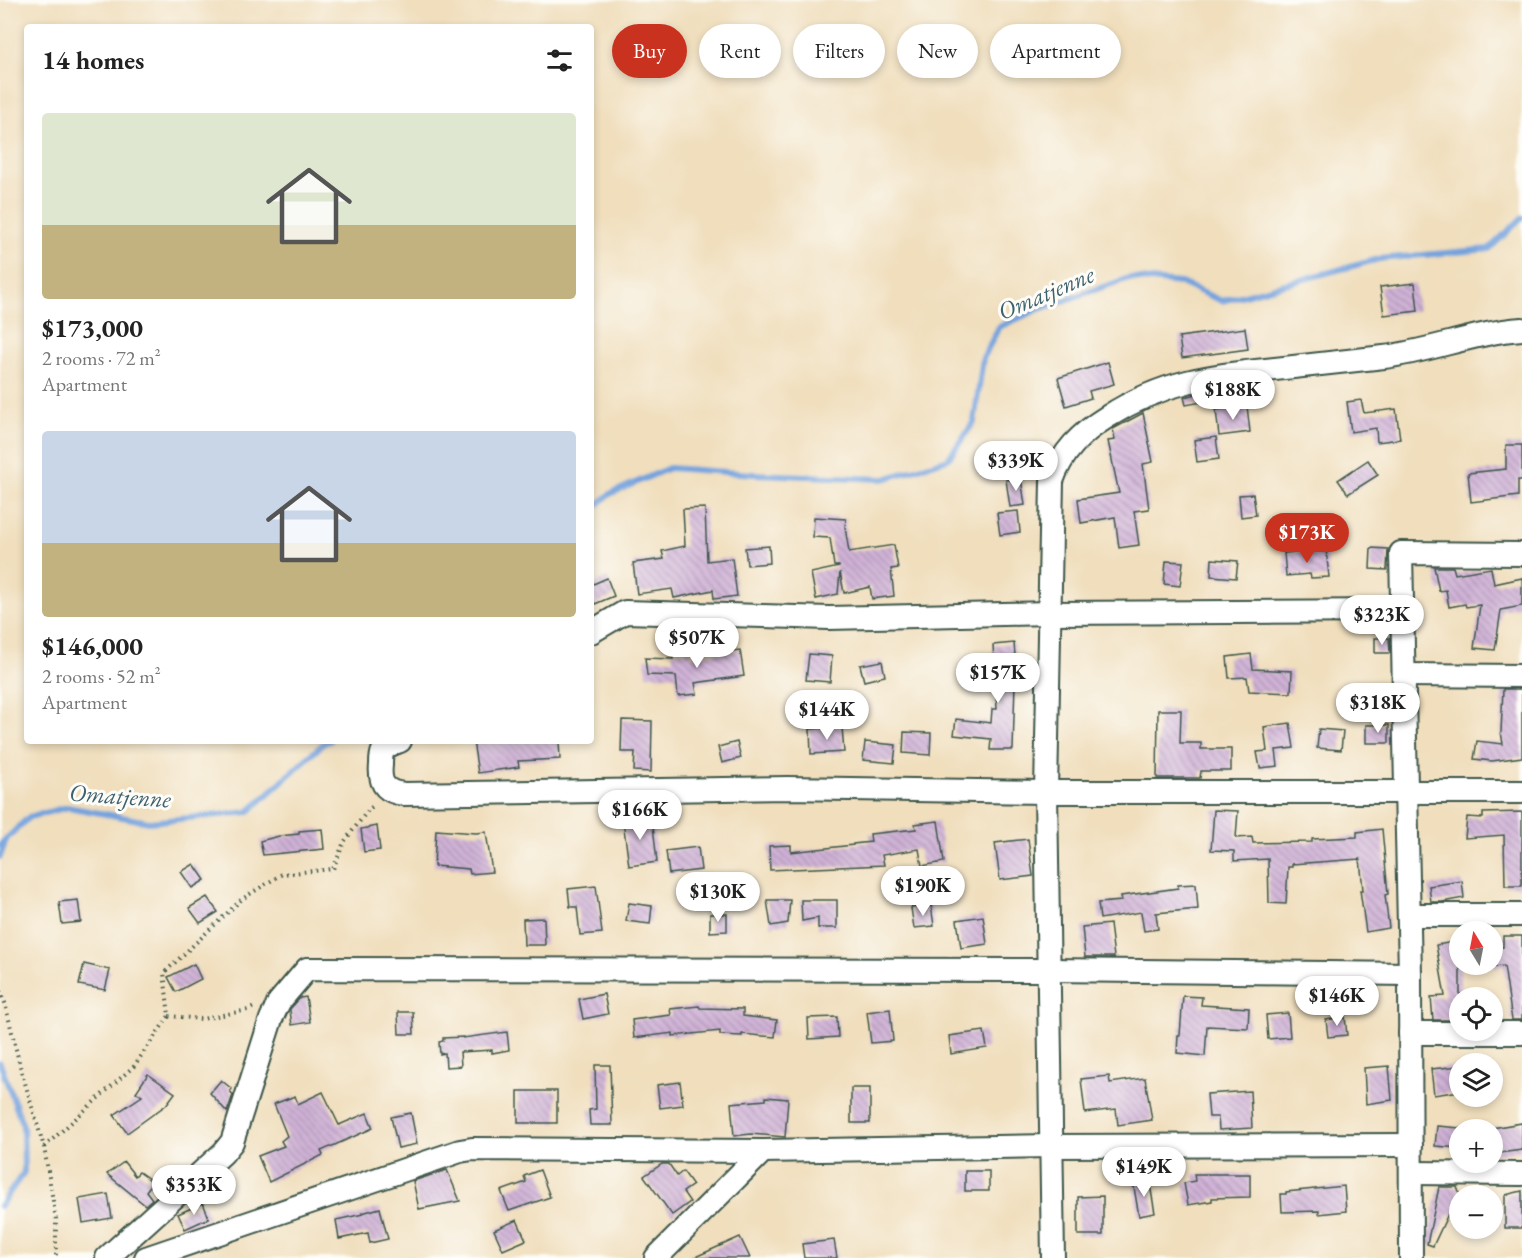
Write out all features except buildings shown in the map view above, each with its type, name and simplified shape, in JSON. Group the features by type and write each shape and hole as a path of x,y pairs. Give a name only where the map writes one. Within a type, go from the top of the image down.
{"street":[{"path":"1053,1258 1046,792 1052,481 1063,457 1074,442 1090,428 1120,409 1152,393 1198,379 1229,373 1385,357 1504,330 1522,329"},
{"path":"1411,1258 1410,974 1401,553 1522,554"},
{"path":"594,630 625,612 829,618 1049,613 1403,611"},
{"path":"1404,675 1522,676"},
{"path":"393,744 388,746 381,755 382,783 387,790 393,793 404,794 787,788 1046,792 1522,792"},
{"path":"1409,915 1522,915"},
{"path":"107,1258 232,1143 271,1019 279,1002 307,969 1049,970 1410,974"},
{"path":"1410,1033 1522,1033"},
{"path":"146,1258 460,1151 485,1149 763,1151 1051,1146 1411,1145"},
{"path":"656,1258 763,1151"},
{"path":"1411,1173 1522,1174"}],"path":[{"path":"44,1147 134,1066 169,1016 164,973 242,899 272,880 282,874 333,869 344,842 369,809 393,793"},
{"path":"0,991 44,1147 56,1219 56,1258"},
{"path":"169,1016 202,1019 248,1010 258,1004"}],"waterway":[{"name":"Omatjenne","path":"594,507 610,494 669,468 884,479 948,459 974,422 983,358 999,327 1037,310 1129,278 1181,283 1222,301 1379,259 1489,249 1522,218"},
{"name":"Omatjenne","path":"0,845 29,817 68,807 149,822 248,812 323,744"},
{"path":"0,857 6,840"},
{"path":"0,1063 23,1126 24,1172 0,1206"}]}
